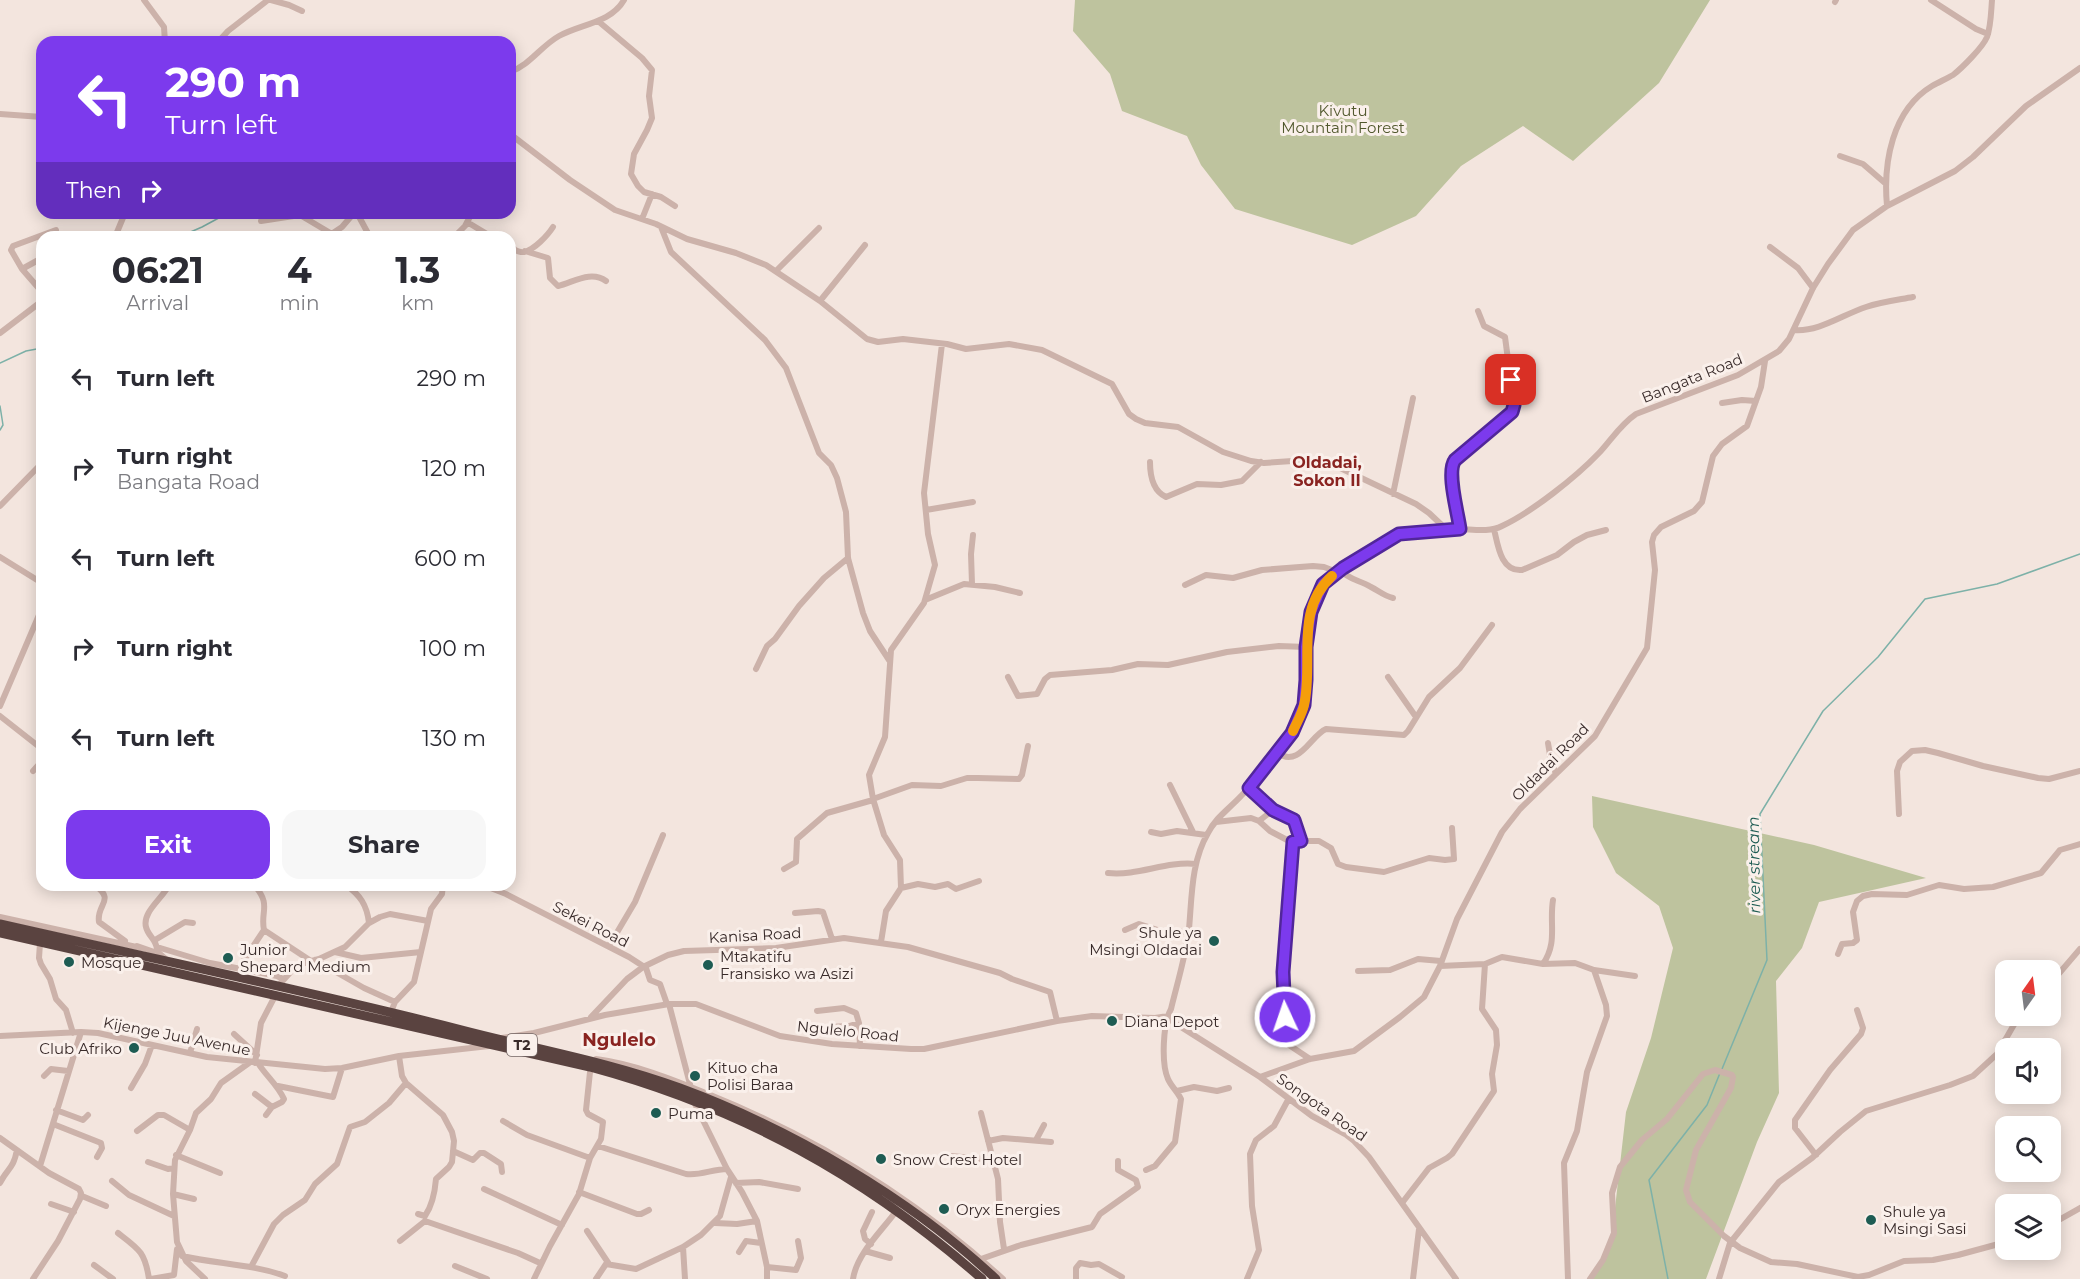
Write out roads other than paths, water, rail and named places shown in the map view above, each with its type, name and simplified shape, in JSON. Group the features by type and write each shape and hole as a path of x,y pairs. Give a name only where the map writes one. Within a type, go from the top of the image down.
{"highway":[{"name":"T2","path":"0,924 168,962 280,983 392,1008 416,1018 494,1042 692,1093 803,1151 897,1210 941,1243 982,1279"},
{"name":"T2","path":"1,934 413,1028 532,1047 655,1079 781,1132 848,1169 915,1213 996,1279"},
{"path":"385,1022 392,1008"},
{"path":"413,1028 416,1018"}],"street":[{"path":"144,0 164,27 165,36"},
{"path":"223,36 270,0 289,4 302,11"},
{"path":"516,69 524,66 545,45 559,36 598,21 617,10 624,0"},
{"path":"1932,0 1988,34"},
{"path":"1887,206 1885,183 1893,138 1907,110 1916,98 1930,87 1957,71 1983,44 1988,34 1992,0"},
{"path":"598,21 642,58 652,70 649,96 652,113 650,124 635,151 630,167 633,180 638,186 675,206"},
{"name":"Bangata Road","path":"1177,1091 1168,1079 1164,1063 1169,1014 1189,932 1191,887 1196,864 1206,835 1249,788 1292,733 1304,705 1306,647 1311,612 1323,584 1338,571 1399,534 1494,529 1506,524 1537,504 1576,473 1598,454 1636,414 1738,375 1765,361 1784,346 1813,288 1846,237 1887,206 1954,171 2026,106 2080,68"},
{"path":"0,114 36,117"},
{"path":"516,138 606,205 687,239 756,260 820,301 858,333 872,341 901,339 966,349 988,345 1010,345 1042,350 1112,384 1130,414 1136,419 1145,423 1178,427 1228,454 1261,462 1307,460 1330,464 1429,513 1447,530"},
{"path":"1840,156 1863,164 1885,183"},
{"path":"642,219 652,195"},
{"path":"261,221 274,219"},
{"path":"306,219 324,231"},
{"path":"336,231 350,219"},
{"path":"459,231 469,219"},
{"path":"467,222 482,231"},
{"path":"525,251 545,237 553,227"},
{"path":"661,227 671,252 765,340 786,368 818,450 831,465 844,498 848,558 870,631 890,660"},
{"path":"776,272 819,228"},
{"path":"36,238 12,248 14,257 36,285"},
{"path":"820,301 865,245"},
{"path":"1770,247 1798,268 1813,288"},
{"path":"516,249 548,258 550,278 558,286 578,278 596,276 606,281"},
{"path":"22,269 36,261"},
{"path":"1794,330 1804,331 1867,306 1912,297"},
{"path":"0,333 36,306"},
{"path":"1460,529 1451,476 1452,462 1514,409 1505,337 1484,326 1478,311"},
{"path":"881,942 886,911 901,888 899,857 885,837 873,800 869,775 885,737 890,660 894,645 925,600 935,565 925,489 942,344"},
{"name":"Oldadai Road","path":"1260,1077 1310,1059 1347,1053 1369,1042 1424,997 1441,963 1457,919 1502,832 1520,809 1595,736 1647,648 1656,570 1652,542 1654,534 1661,527 1699,507 1705,493 1713,456 1722,444 1747,426 1762,380 1765,361"},
{"path":"1393,494 1413,398"},
{"path":"1722,403 1742,400 1756,401"},
{"path":"1150,462 1151,477 1159,492 1167,497 1197,484 1221,485 1242,481 1261,462"},
{"path":"0,506 36,469"},
{"path":"926,510 973,502"},
{"path":"1494,529 1505,562 1512,570 1517,571 1557,555 1587,535 1606,530"},
{"path":"972,584 973,535"},
{"path":"0,557 36,579"},
{"path":"756,669 768,644 775,639 799,606 824,578 848,558"},
{"path":"1185,585 1206,575 1233,578 1262,570 1313,566 1338,571 1393,598"},
{"path":"925,600 958,586 972,584 1020,593"},
{"path":"0,706 36,622"},
{"path":"1277,753 1285,757 1301,753 1321,731 1326,729 1404,735 1430,697 1460,668 1492,625"},
{"path":"1008,677 1018,696 1033,696 1037,694 1045,679 1050,675 1112,670 1138,664 1168,666 1227,652 1279,646 1306,647"},
{"path":"1388,677 1416,717"},
{"path":"0,716 36,744"},
{"path":"1548,743 1556,774"},
{"path":"784,869 796,862 798,839 831,811 873,800 912,784 941,786 968,778 1019,779 1022,775 1028,746"},
{"path":"1899,814 1897,771 1900,762 1912,751 1925,750 1983,766 2046,779 2080,771"},
{"path":"33,771 36,767"},
{"path":"1170,786 1193,832"},
{"path":"1249,788 1273,810 1294,820 1301,841"},
{"path":"1259,821 1273,810"},
{"path":"1216,822 1245,818 1259,821 1270,831 1293,842 1321,842 1331,848 1335,860 1342,866 1384,872 1429,858 1445,861 1454,859 1452,828"},
{"path":"1151,832 1193,832 1206,835"},
{"path":"609,946 635,902 663,835"},
{"path":"1293,842 1283,972 1285,1035 1289,1045 1310,1059"},
{"path":"1839,954 1842,944 1853,943 1857,940 1853,912 1857,901 1863,896 1907,895 1939,885 1964,889 1993,887 2041,873 2060,850 2080,844"},
{"path":"1108,873 1135,873 1165,867 1176,862 1196,864"},
{"path":"901,888 918,884 935,887 948,884 956,889 979,880"},
{"path":"102,891 105,898 98,916 99,922 119,939 141,948"},
{"path":"164,891 146,920 147,931 168,962"},
{"path":"247,970 244,960 264,930 265,913 262,896 258,891"},
{"path":"354,891 361,897 369,923"},
{"path":"264,930 364,988 392,1008 414,983 431,909 442,891"},
{"name":"Sekei Road","path":"498,891 609,946 643,967 647,970 650,980 660,984 668,1004 692,1093 727,1168 757,1221 767,1267 767,1279"},
{"path":"1543,964 1552,944 1553,900"},
{"path":"795,913 823,912 832,939"},
{"path":"0,917 141,948 156,946 190,958 247,970 280,983 297,965 350,944 369,923 380,917 390,914 428,921"},
{"path":"156,946 185,922 193,924"},
{"path":"1125,930 1139,924 1161,931 1189,932"},
{"name":"Kanisa Road","path":"590,1017 627,979 643,967 668,955 684,951 798,946 844,938 908,947 1000,973 1047,990 1052,994 1057,1021"},
{"path":"40,943 41,964 50,979 57,999 66,1010 77,1033 40,1166"},
{"path":"2061,971 2080,949"},
{"path":"334,952 361,958 421,952"},
{"path":"1358,971 1390,970 1418,959 1441,963 1485,964 1505,957 1543,964 1575,963 1594,970 1635,976"},
{"path":"1402,1203 1429,1168 1452,1154 1494,1091 1492,1074 1497,1046 1496,1030 1482,1008 1485,964"},
{"path":"1568,1279 1564,1163 1577,1131 1587,1072 1607,1016 1606,1005 1594,970"},
{"path":"118,1233 143,1255 150,1279 174,1275 177,1258 173,1194 176,1155 190,1130 196,1113 211,1099 221,1083 254,1063 261,1023 274,996"},
{"name":"Ngulelo Road","path":"494,1042 590,1017 668,1004 696,1004 712,1008 780,1036 810,1042 924,1049 1057,1021 1092,1016 1161,1018 1169,1014"},
{"path":"817,1011 848,1009 857,1015 860,1046"},
{"path":"1816,1155 1795,1128 1795,1120 1834,1065 1861,1034 1863,1028 1857,1010"},
{"name":"Songota Road","path":"1169,1014 1173,1023 1260,1077 1288,1100 1354,1141 1369,1157 1456,1279"},
{"path":"828,1027 859,1023"},
{"path":"1719,1279 1731,1241 1779,1182 1816,1155 1854,1119 1866,1111 1973,1076 1997,1054 2013,1026"},
{"path":"190,1053 197,1029"},
{"name":"Kijenge Juu Avenue","path":"0,1036 98,1033 190,1053 254,1063 319,1069 342,1068 399,1056 494,1042"},
{"path":"532,1047 534,1033"},
{"path":"234,1034 257,1055"},
{"path":"131,1088 145,1064 152,1045"},
{"path":"399,1056 402,1076 406,1083 447,1120 454,1137 449,1167 436,1179 428,1212 425,1216 418,1214"},
{"path":"254,1063 278,1086 284,1100 272,1107 266,1115"},
{"path":"44,1076 51,1068 68,1071"},
{"path":"278,1086 333,1097 342,1068"},
{"path":"1590,1279 1603,1260 1614,1233 1612,1193 1620,1167 1642,1140 1667,1119 1703,1074 1711,1070 1721,1070 1733,1077 1731,1088 1696,1150 1686,1190 1690,1202 1716,1229 1748,1252 1771,1262 1797,1264 1858,1277 1904,1261 1934,1260 1995,1245"},
{"path":"534,1279 540,1263 579,1192 590,1158 603,1132 603,1122 588,1114 586,1108 590,1072"},
{"path":"251,1267 274,1224 305,1200 315,1184 337,1164 350,1127 366,1122 389,1103 406,1083"},
{"path":"1146,1170 1155,1166 1175,1142 1181,1102 1177,1091 1194,1087 1217,1091 1229,1088"},
{"path":"692,1093 780,1126 837,1156 921,1211 1003,1279"},
{"path":"255,1094 272,1107"},
{"path":"1247,1279 1259,1250 1252,1206 1250,1154 1256,1140 1274,1126 1288,1100"},
{"path":"56,1110 83,1120 88,1115"},
{"path":"981,1113 998,1179 1004,1250"},
{"path":"137,1131 158,1115 190,1130"},
{"path":"502,1121 527,1135 590,1158"},
{"path":"53,1124 100,1143 102,1148 96,1157"},
{"path":"1036,1140 1044,1125"},
{"path":"0,1138 40,1166 79,1189 82,1196 106,1206"},
{"path":"988,1141 1003,1138 1050,1142"},
{"path":"598,1146 686,1174 727,1168"},
{"path":"0,1183 12,1167 16,1150"},
{"path":"453,1151 473,1160 480,1153 484,1153 501,1164 502,1172"},
{"path":"176,1155 220,1173"},
{"path":"951,1156 994,1160"},
{"path":"981,1259 1004,1250 1092,1227 1100,1214 1138,1187 1136,1180 1118,1170 1118,1161"},
{"path":"148,1162 168,1169 174,1168"},
{"path":"587,1231 609,1264 625,1269 636,1269 683,1247 715,1223 722,1212 734,1180 798,1189"},
{"path":"112,1181 129,1195 174,1216"},
{"path":"484,1189 562,1225"},
{"path":"579,1192 637,1214 648,1210"},
{"path":"173,1194 194,1199"},
{"path":"33,1279 58,1241 82,1196"},
{"path":"51,1204 74,1212"},
{"path":"2061,1219 2080,1208"},
{"path":"853,1279 865,1251 897,1210"},
{"path":"871,1244 863,1231 872,1212"},
{"path":"400,1241 425,1221 451,1228 540,1263"},
{"path":"715,1223 736,1224 757,1221"},
{"path":"1413,1279 1419,1228"},
{"path":"739,1252 746,1241 762,1243"},
{"path":"767,1267 796,1270 801,1258 798,1241"},
{"path":"177,1242 182,1255 205,1279"},
{"path":"683,1247 685,1279"},
{"path":"865,1251 890,1258"},
{"path":"182,1255 214,1263 262,1268 285,1276"},
{"path":"1076,1279 1076,1268 1080,1263 1099,1264 1122,1277"},
{"path":"596,1279 602,1268 609,1264"},
{"path":"94,1265 113,1279"},
{"path":"454,1266 487,1279"}],"waterway":[{"path":"193,231 217,219"},
{"path":"0,363 26,351 36,349"},
{"path":"0,406 3,425 0,430"},
{"name":"river stream","path":"1722,1069 1767,960 1760,814 1823,711 1878,657 1925,599 1997,584 2080,554"},
{"name":"river stream","path":"1668,1279 1649,1180 1707,1105 1720,1073"}],"place":[{"name":"Shule ya Msingi Oldadai","path":"1214,941"},
{"name":"Junior Shepard Medium","path":"228,958"},
{"name":"Mosque","path":"69,962"},
{"name":"Mtakatifu Fransisko wa Asizi","path":"708,965"},
{"name":"Diana Depot","path":"1112,1021"},
{"name":"Club Afriko","path":"134,1048"},
{"name":"Kituo cha Polisi Baraa","path":"695,1076"},
{"name":"Puma","path":"656,1113"},
{"name":"Snow Crest Hotel","path":"881,1159"},
{"name":"Oryx Energies","path":"944,1209"},
{"name":"Shule ya Msingi Sasi","path":"1871,1220"}],"district":[{"name":"Oldadai, Sokon II","path":"1327,471"},
{"name":"Ngulelo","path":"619,1040"}],"park label":[{"name":"Kivutu Mountain Forest","path":"1343,118"}]}
